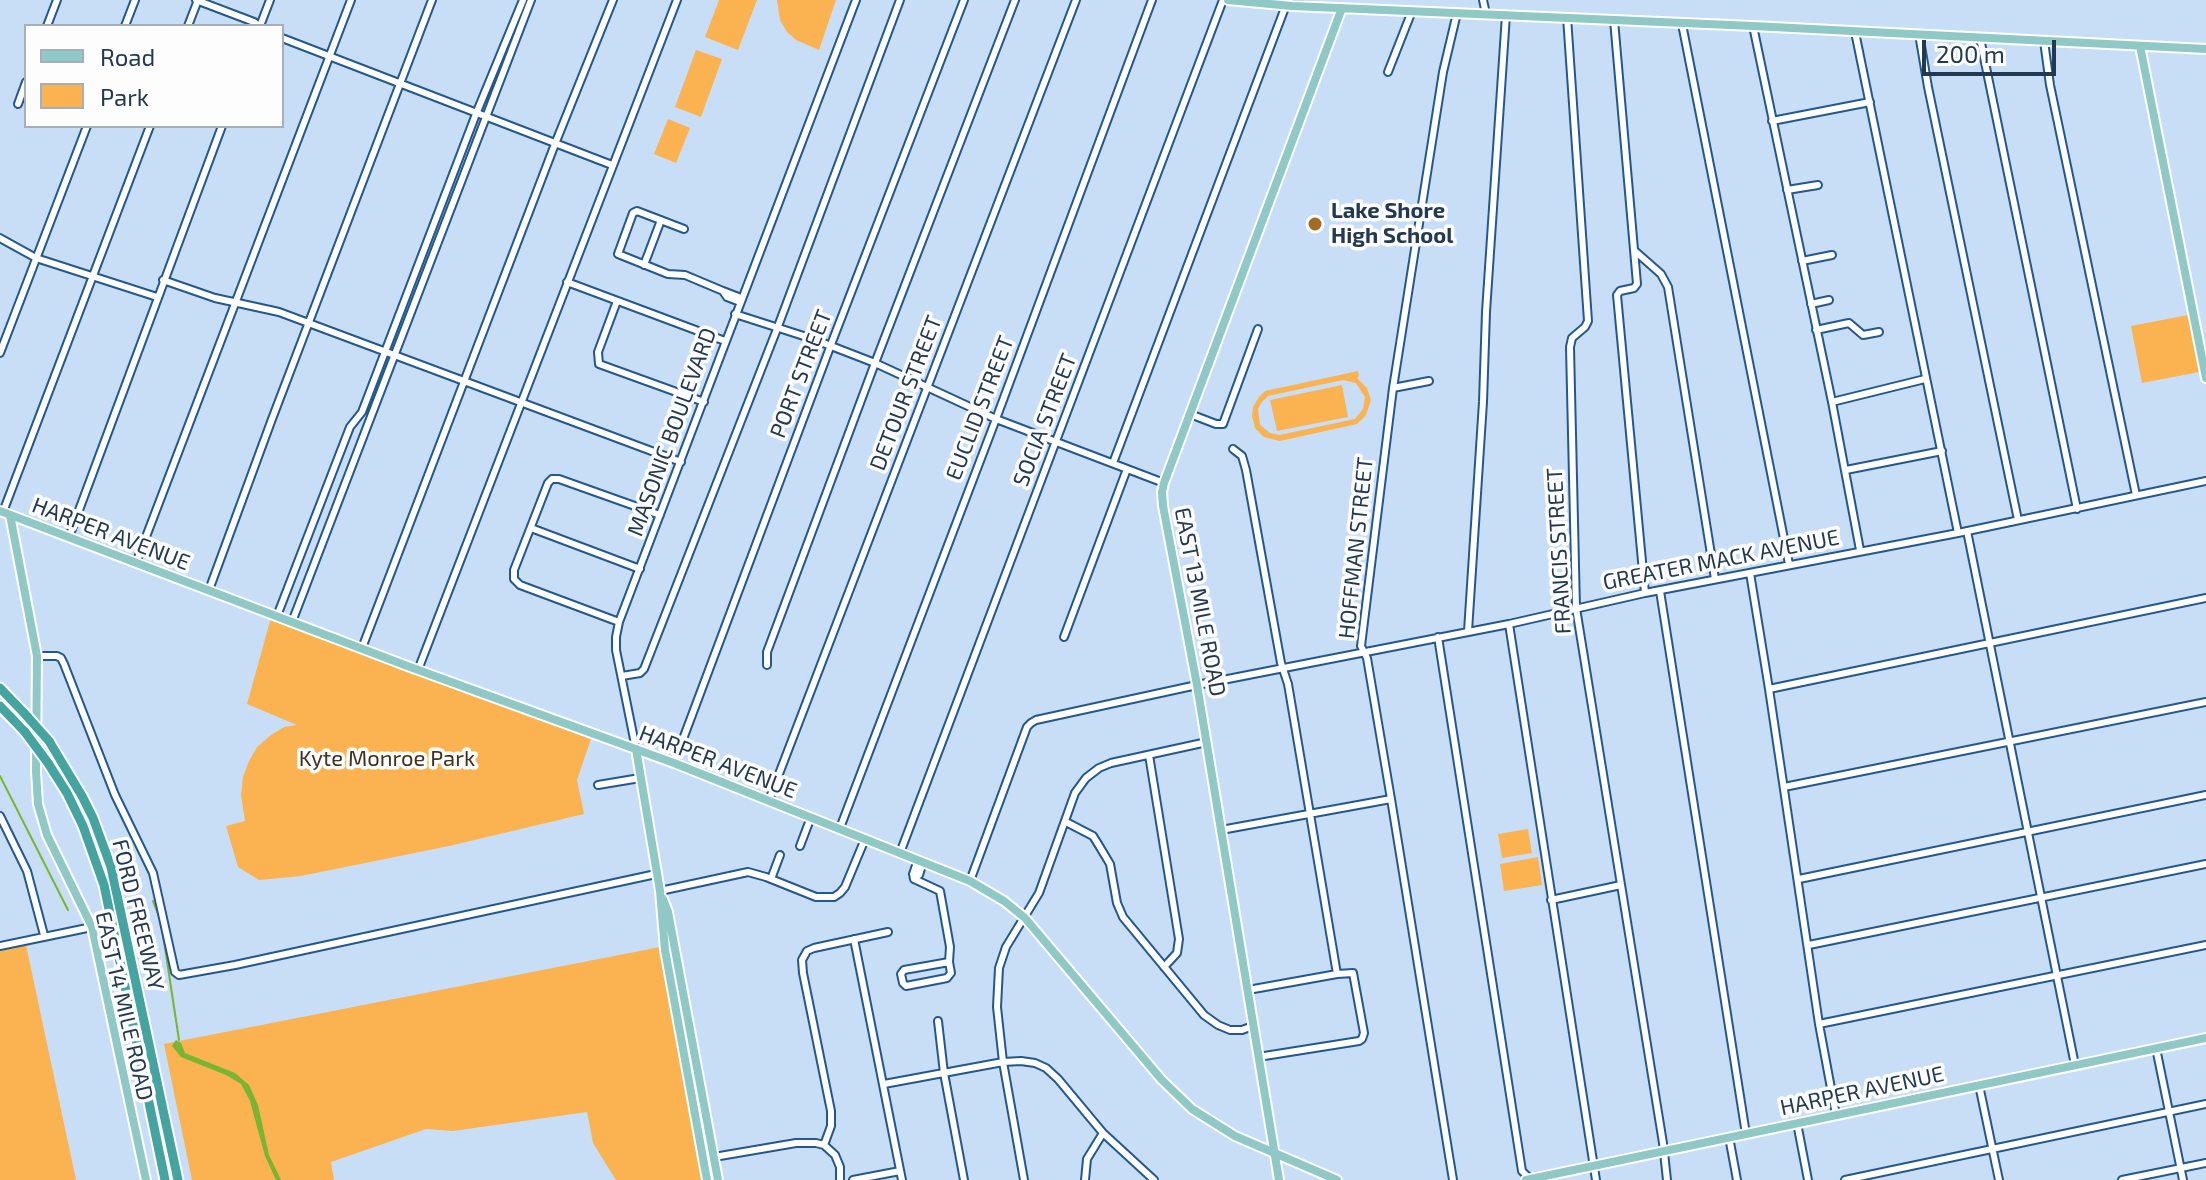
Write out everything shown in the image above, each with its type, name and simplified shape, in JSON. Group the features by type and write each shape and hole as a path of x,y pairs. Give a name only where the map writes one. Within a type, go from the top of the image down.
{"highway":[{"name":"FORD FREEWAY","path":"0,688 49,741 72,777 88,807 111,867 178,1180"},
{"name":"FORD FREEWAY","path":"0,706 25,732 67,793 83,826 104,885 165,1180"}],"main road":[{"path":"1226,0 2206,49"},
{"name":"EAST 13 MILE ROAD","path":"1279,1180 1207,742 1163,506 1164,483 1342,8"},
{"path":"2140,46 2206,378"},
{"name":"HARPER AVENUE","path":"5,513 418,670 674,763 970,881 1025,918 1174,1093 1202,1117 1235,1136 1337,1180"},
{"name":"EAST 14 MILE ROAD","path":"5,513 37,656 38,804 47,835 92,927 146,1180"},
{"name":"MASONIC BOULEVARD","path":"636,749 656,874 675,946 718,1180"},
{"name":"MASONIC BOULEVARD","path":"660,891 665,950 707,1180"},
{"path":"665,950 675,946"},
{"path":"671,982 679,971"},
{"path":"673,995 677,1002 686,1004"},
{"name":"HARPER AVENUE","path":"1529,1180 2206,1038"},
{"path":"687,1071 695,1075 706,1113"},
{"path":"699,1139 705,1136 709,1154 714,1157"}],"street":[{"path":"48,24 57,0"},
{"path":"126,24 135,0"},
{"path":"189,24 197,0 257,24"},
{"path":"261,24 270,0"},
{"path":"136,563 351,0"},
{"path":"209,590 432,0"},
{"path":"277,616 350,427 361,416 476,114 523,0"},
{"path":"292,622 531,0"},
{"path":"362,648 613,0"},
{"path":"418,670 677,0"},
{"name":"MASONIC BOULEVARD","path":"636,749 616,642 619,622 856,0"},
{"path":"622,676 640,673 644,669 777,329 900,0"},
{"name":"PORT STREET","path":"674,763 964,0"},
{"path":"767,665 767,652 1015,0"},
{"name":"DETOUR STREET","path":"769,800 1076,0"},
{"name":"EUCLID STREET","path":"840,828 1152,0"},
{"name":"SOCIA STREET","path":"900,853 1226,0"},
{"path":"1483,0 1486,14"},
{"path":"1113,463 1286,5"},
{"path":"1468,631 1483,402 1486,301 1508,15 1512,5"},
{"path":"1388,72 1412,11"},
{"name":"HOFFMAN STREET","path":"1453,1180 1367,658 1361,646 1393,388 1440,87 1457,13"},
{"name":"FRANCIS STREET","path":"1567,17 1588,321 1572,338 1570,347 1576,608 1667,1180"},
{"path":"1614,20 1637,284 1617,295 1645,593"},
{"path":"1682,24 1789,564"},
{"path":"1753,26 1860,550"},
{"path":"1855,32 1958,533"},
{"path":"1919,34 2018,520"},
{"path":"1980,38 2077,509"},
{"path":"284,39 612,165"},
{"path":"2044,41 2053,100 2136,495"},
{"path":"18,104 24,88"},
{"path":"1772,121 1870,102"},
{"path":"0,353 86,128"},
{"path":"5,513 149,128"},
{"path":"69,537 221,128"},
{"path":"1787,190 1818,185"},
{"path":"684,229 637,211 633,213 618,254 668,274 685,275 741,300"},
{"path":"644,265 661,220"},
{"path":"0,238 36,258 157,297"},
{"path":"1635,251 1661,274 1668,287 1715,579"},
{"path":"1802,261 1832,255"},
{"path":"163,280 215,298 279,312 681,462"},
{"path":"567,282 725,341"},
{"path":"1811,304 1829,300"},
{"path":"617,301 598,352 599,364 704,402"},
{"path":"735,314 875,363 996,419 1164,483"},
{"path":"1816,330 1849,323 1863,335 1879,332"},
{"path":"1190,414 1223,424 1258,329"},
{"path":"1832,402 1925,379"},
{"path":"1393,388 1429,381"},
{"path":"1233,449 1242,456 1246,470 1311,814 1337,974"},
{"path":"1846,470 1942,451"},
{"path":"1064,637 1127,469"},
{"path":"619,622 516,582 514,570 552,479 660,515"},
{"name":"GREATER MACK AVENUE","path":"970,881 1031,723 1197,685 2206,481"},
{"path":"531,528 640,569"},
{"path":"1967,531 2075,1065"},
{"path":"1750,573 1819,1024 1836,1115"},
{"path":"1660,591 1746,1134"},
{"path":"1769,689 2206,598"},
{"path":"1509,624 1596,1180"},
{"path":"1438,637 1522,1171 1529,1180"},
{"path":"37,656 57,656 64,664 121,810 155,878 175,972 182,976 656,874"},
{"path":"1784,787 2206,702"},
{"path":"1024,1180 1003,1062 997,1007 999,968 1006,947 1039,893 1080,785 1105,765 1207,742"},
{"path":"1149,755 1179,939 1177,953 1164,967"},
{"path":"598,785 640,778"},
{"path":"1799,879 2206,795"},
{"path":"1221,830 1391,799"},
{"path":"800,846 811,817"},
{"path":"0,818 27,871 44,935"},
{"path":"1066,822 1093,836 1106,855 1123,917 1211,1021 1230,1030 1253,1026"},
{"path":"660,891 753,873 820,898 838,895 845,887 865,839"},
{"path":"771,879 780,855"},
{"path":"920,861 919,875 914,879 940,891 949,938 951,973 947,978 906,986 903,983 901,974 904,970 949,962"},
{"path":"1809,945 2206,864"},
{"path":"1551,900 1621,885"},
{"path":"0,946 92,927"},
{"path":"824,1145 831,1126 831,1111 801,964 803,957 810,949 888,932"},
{"path":"854,939 902,1180"},
{"path":"1819,1024 2206,945"},
{"path":"1248,990 1353,973 1364,1033 1362,1039 1258,1057"},
{"path":"938,1021 944,1073 964,1180"},
{"path":"2156,1048 2183,1180"},
{"path":"884,1084 1003,1062 1029,1061 1046,1068 1058,1079 1103,1133 1154,1180"},
{"path":"1979,1085 1999,1180"},
{"path":"1845,1180 2206,1104"},
{"path":"1797,1123 1808,1180"},
{"path":"1085,1180 1087,1159 1103,1133"},
{"path":"1729,1137 1737,1180"},
{"path":"714,1157 804,1142 824,1145 838,1161 840,1180"},
{"path":"2122,1180 2206,1163"},
{"path":"853,1180 900,1171"}],"green space":[{"path":"719,0 757,0 738,50 705,37"},
{"path":"777,0 836,0 819,50 796,40 787,32 780,20"},
{"path":"696,50 722,59 701,117 675,107"},
{"path":"668,119 690,128 676,163 654,154"},
{"path":"2188,315 2199,372 2142,383 2131,326"},
{"path":"1358,371 1357,378 1367,388 1371,400 1366,415 1357,424 1280,441 1264,437 1255,428 1253,407 1265,391","holes":["1343,380 1356,383 1365,397 1363,409 1355,419 1279,435 1270,433 1260,425 1258,409 1268,396"]},
{"path":"1342,385 1348,417 1277,431 1270,400"},
{"name":"Kyte Monroe Park","path":"272,614 593,733 577,780 584,814 301,876 259,880 238,867 226,826 245,821 241,795 249,761 257,747 271,735 284,727 297,725 247,704"},
{"path":"1528,829 1532,853 1502,858 1498,834"},
{"path":"1538,857 1542,885 1504,891 1500,864"},
{"path":"26,945 76,1180 0,1180 0,951"},
{"path":"660,947 703,1180 616,1180 593,1143 587,1112 453,1131 426,1129 331,1162 334,1180 192,1180 164,1044"}],"shaded area":[{"path":"176,1040 181,1043 185,1053 235,1073 249,1085 258,1105 269,1155 281,1180 276,1180 265,1156 250,1101 241,1084 181,1057 172,1046"}],"waterway":[{"path":"0,776 68,910"},
{"path":"153,901 161,922"},
{"path":"162,928 179,1040"}],"place":[{"name":"Lake Shore High School","path":"1315,224"}]}
